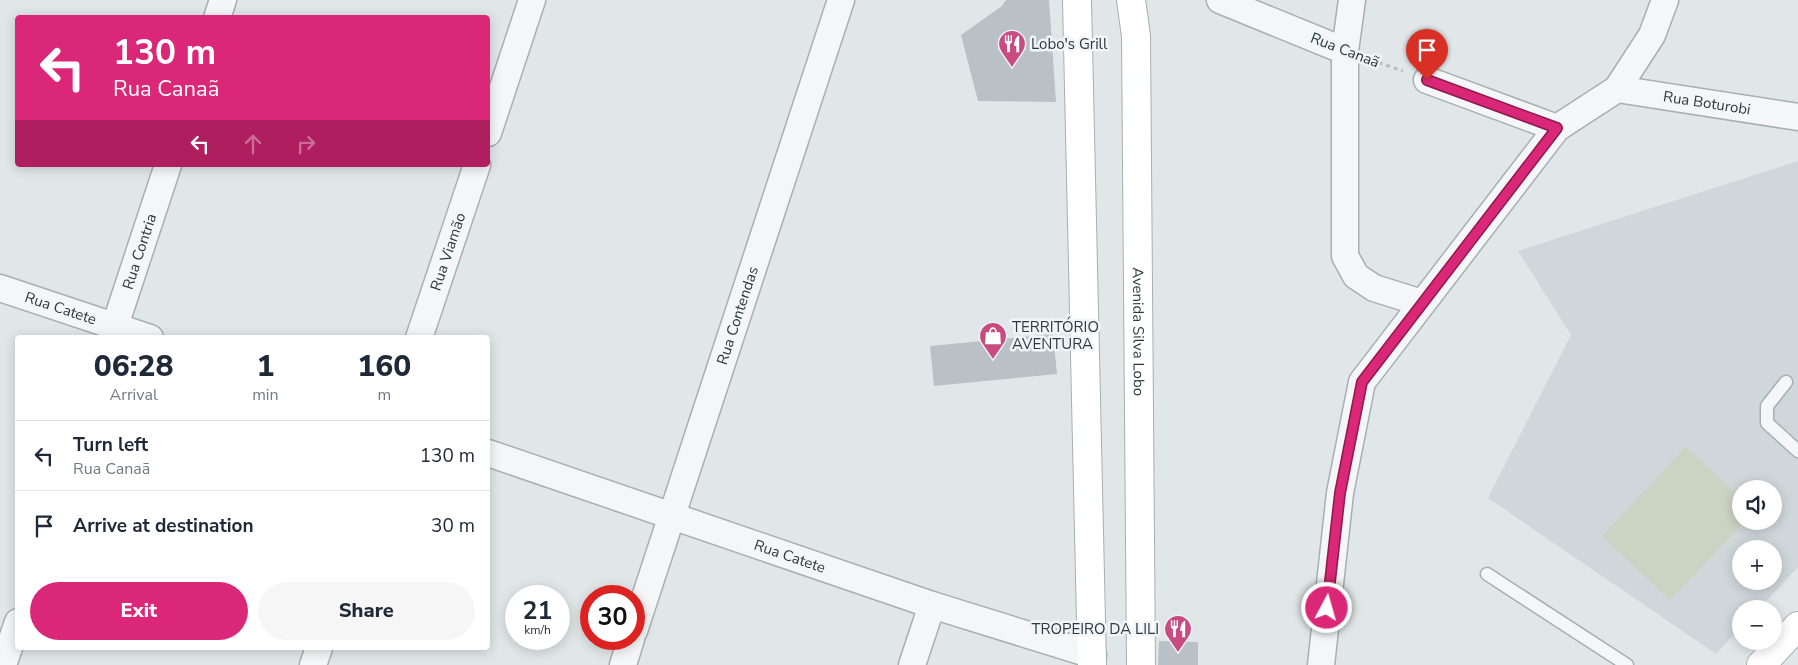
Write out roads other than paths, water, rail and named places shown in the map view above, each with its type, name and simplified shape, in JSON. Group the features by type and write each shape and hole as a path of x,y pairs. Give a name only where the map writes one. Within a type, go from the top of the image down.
{"street":[{"path":"218,15 223,0"},
{"path":"490,127 532,0"},
{"name":"Rua Contendas","path":"645,596 841,0"},
{"path":"1076,0 1092,660"},
{"name":"Avenida Silva Lobo","path":"1131,0 1136,36 1141,665"},
{"name":"Rua Canaã","path":"1220,0 1346,51"},
{"path":"1352,0 1346,51 1345,256 1356,276 1374,288 1422,303"},
{"path":"1321,665 1340,493 1362,382 1557,128 1617,89 1652,35 1665,0"},
{"path":"1427,80 1557,128"},
{"name":"Rua Boturobi","path":"1617,89 1798,117"},
{"name":"Rua Contria","path":"112,331 167,167"},
{"name":"Rua Viamão","path":"419,335 476,167"},
{"name":"Rua Catete","path":"0,288 112,331 134,335"},
{"name":"Rua Catete","path":"490,454 1092,660"},
{"path":"912,665 932,605"},
{"path":"1761,665 1798,626"},
{"path":"3,665 15,631"},
{"path":"313,665 318,650"},
{"path":"623,665 628,650"}],"lane":[{"path":"1786,382 1767,406 1767,423 1798,450"},
{"path":"1488,574 1627,665"}],"place":[{"name":"Lobo's Grill","path":"1012,68"},
{"name":"TERRITÓRIO AVENTURA","path":"993,360"},
{"name":"TROPEIRO DA LILI","path":"1178,653"}]}
